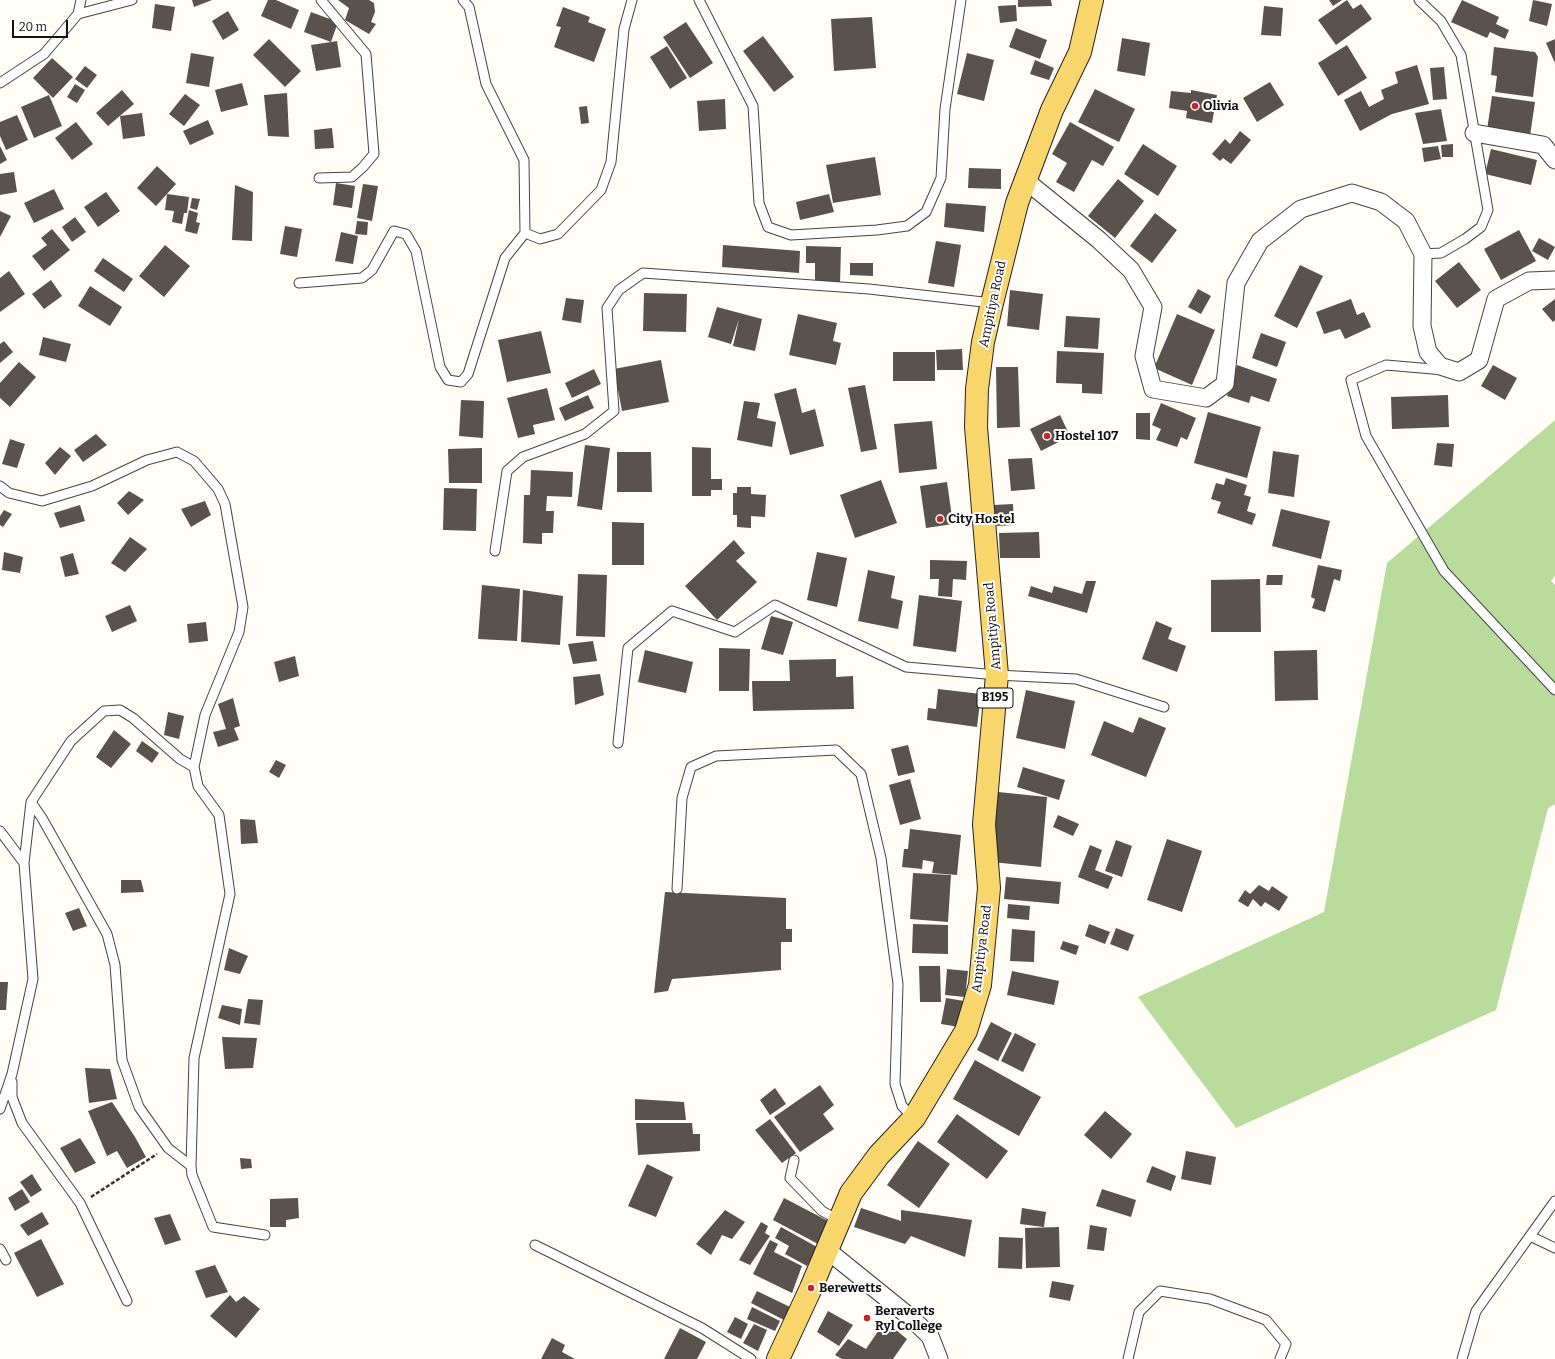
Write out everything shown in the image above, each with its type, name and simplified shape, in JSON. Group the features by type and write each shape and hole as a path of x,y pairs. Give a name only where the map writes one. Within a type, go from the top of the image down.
{"main road":[{"name":"Ampitiya Road","path":"778,1359 851,1193 879,1155 914,1118 966,1031 980,985 989,888 984,824 997,676 976,427 977,389 983,342 1017,203 1052,110 1080,52 1092,0"}],"street":[{"path":"1474,133 1543,145 1555,160"},
{"path":"1025,180 1099,240 1131,270 1153,307 1144,356 1153,389 1206,398 1225,384 1236,283 1260,241 1301,209 1352,193 1381,202 1406,221 1423,254 1422,326 1428,352 1440,366 1459,372 1479,360 1496,299 1529,281 1555,280"},
{"path":"827,1250 910,1317 925,1331 930,1336 940,1359"}],"lane":[{"path":"0,83 44,54 78,14 81,0"},
{"path":"78,14 132,0"},
{"path":"319,178 352,177 363,168 374,154 366,54 321,0"},
{"path":"299,283 362,278 372,270 394,231 406,234 416,251 440,367 448,380 461,382 468,374 505,258 525,233 524,160 486,84 469,7 463,0"},
{"path":"525,233 540,239 558,234 601,190 611,162 624,29 632,0"},
{"path":"699,0 753,106 759,203 768,226 791,235 877,230 907,226 926,212 941,178 945,108 962,0"},
{"path":"1419,0 1441,21 1460,55 1488,210 1481,227 1466,239 1441,253 1423,254"},
{"path":"495,550 507,471 523,456 585,434 614,411 607,308 619,290 643,273 869,289 992,303"},
{"path":"1459,372 1386,365 1351,380 1366,436 1444,571 1555,690"},
{"path":"0,486 9,493 42,501 92,486 147,460 177,452 194,461 218,489 225,504 243,607 239,632 205,715 194,767 198,786 219,815 230,894 194,1058 191,1166 192,1175 213,1227 265,1235"},
{"path":"618,743 628,648 672,611 735,632 775,605 906,667 997,676 1076,679 1164,707"},
{"path":"0,1109 12,1074 33,979 24,863 31,802 71,741 104,711 120,710 133,718 180,759 194,767"},
{"path":"678,889 682,798 691,767 716,756 836,750 861,774 881,858 898,984 895,1084 902,1106 914,1118"},
{"path":"31,802 42,818 107,934 115,965 122,1060 139,1107 168,1148 191,1166"},
{"path":"0,831 24,863"},
{"path":"12,1074 12,1097 22,1123 80,1203 127,1301"},
{"path":"794,1160 790,1178 822,1211 839,1220"},
{"path":"1462,1359 1476,1311 1555,1201"},
{"path":"1530,1236 1555,1248"},
{"path":"535,1245 702,1328 751,1359"},
{"path":"0,1249 6,1260"},
{"path":"1128,1359 1138,1312 1160,1290 1210,1299 1266,1320 1286,1344 1280,1359"}],"path":[{"path":"80,1203 168,1148"}],"green space":[{"path":"1555,420 1555,576 1551,581 1555,585 1555,804 1548,808 1496,1010 1236,1128 1138,997 1324,912 1387,563"}],"building":[{"path":"192,0 212,0 194,7"},
{"path":"268,0 276,0 299,10 291,29 261,16"},
{"path":"338,0 369,0 374,3 375,12 371,22 376,24 369,34 345,20 349,8"},
{"path":"1018,0 1051,0 1052,6 1018,7"},
{"path":"1329,0 1342,0 1333,6"},
{"path":"1347,0 1353,9 1361,4 1372,19 1336,45 1318,20"},
{"path":"1462,0 1499,17 1496,24 1509,30 1505,39 1490,32 1487,38 1451,22"},
{"path":"1533,0 1552,4 1547,26 1529,21"},
{"path":"155,4 175,7 171,31 152,28"},
{"path":"1016,5 1017,21 1000,23 998,6"},
{"path":"1264,6 1283,8 1281,36 1261,35"},
{"path":"563,7 590,17 588,22 606,29 594,62 554,47 561,27 556,26"},
{"path":"228,11 239,30 223,40 212,21"},
{"path":"311,12 338,22 331,42 304,32"},
{"path":"872,17 876,68 834,71 831,19"},
{"path":"686,22 713,63 690,78 663,37"},
{"path":"1016,28 1047,40 1040,59 1009,47"},
{"path":"763,36 794,77 774,92 743,51"},
{"path":"1122,38 1150,43 1145,76 1117,71"},
{"path":"269,39 301,71 285,87 253,55"},
{"path":"1555,39 1555,63 1546,43"},
{"path":"337,41 341,67 316,71 311,45"},
{"path":"1347,45 1367,78 1338,96 1318,63"},
{"path":"667,46 687,78 670,89 650,57"},
{"path":"1494,47 1535,52 1538,57 1533,97 1495,92 1497,76 1491,75"},
{"path":"191,53 214,57 209,87 186,83"},
{"path":"967,53 994,60 984,101 957,94"},
{"path":"52,58 73,77 53,98 33,78"},
{"path":"1035,60 1054,68 1049,80 1030,74"},
{"path":"1417,65 1429,104 1392,114 1360,131 1344,100 1361,91 1369,107 1384,99 1381,90 1398,83 1395,72"},
{"path":"85,66 97,75 87,88 75,79"},
{"path":"1444,67 1447,99 1433,100 1430,68"},
{"path":"1270,82 1284,105 1257,122 1243,98"},
{"path":"242,83 248,105 221,112 215,90"},
{"path":"75,84 85,90 77,103 67,97"},
{"path":"1095,89 1135,109 1119,142 1078,122"},
{"path":"122,90 134,104 108,126 96,113"},
{"path":"1191,90 1217,95 1212,123 1186,118 1187,111 1169,108 1171,91 1191,93"},
{"path":"287,93 289,137 268,136 264,95"},
{"path":"185,94 200,105 184,126 169,114"},
{"path":"49,95 62,126 34,138 21,107"},
{"path":"1492,96 1535,102 1530,136 1487,130"},
{"path":"725,99 726,129 699,131 697,101"},
{"path":"587,106 589,123 581,124 579,107"},
{"path":"1441,109 1447,141 1423,144 1415,113"},
{"path":"142,113 145,136 123,139 120,116"},
{"path":"17,115 28,140 6,150 0,136 0,122"},
{"path":"208,120 214,134 190,145 183,131"},
{"path":"76,122 93,144 72,160 55,138"},
{"path":"1070,122 1114,147 1103,166 1092,160 1074,192 1056,182 1067,163 1052,154"},
{"path":"332,128 334,148 315,149 314,130"},
{"path":"1240,131 1251,140 1231,164 1223,158 1220,161 1212,154 1225,139 1230,144"},
{"path":"1143,144 1177,166 1158,196 1124,174"},
{"path":"1453,144 1453,157 1442,157 1441,145"},
{"path":"0,146 7,160 0,164"},
{"path":"1438,146 1441,159 1424,162 1422,148"},
{"path":"1491,149 1537,160 1531,185 1485,174"},
{"path":"875,157 881,195 833,203 826,165"},
{"path":"157,166 176,184 156,206 137,188"},
{"path":"969,168 1001,169 1001,189 968,188"},
{"path":"14,172 17,192 0,195 0,174"},
{"path":"1118,179 1144,201 1115,238 1088,216"},
{"path":"336,183 355,186 352,208 333,205"},
{"path":"363,184 378,186 372,221 357,218"},
{"path":"235,185 253,192 252,241 232,240"},
{"path":"54,189 64,209 34,223 24,203"},
{"path":"106,192 120,211 98,227 84,207"},
{"path":"167,194 189,197 187,213 184,213 182,224 172,222 174,211 165,210"},
{"path":"829,194 834,212 800,220 796,202"},
{"path":"192,198 200,199 197,210 190,208"},
{"path":"946,203 986,206 984,232 944,227"},
{"path":"189,210 198,213 196,222 200,223 197,234 185,231"},
{"path":"0,211 11,216 0,237"},
{"path":"1155,213 1177,230 1152,263 1130,246"},
{"path":"75,217 86,232 72,242 62,227"},
{"path":"357,221 368,222 367,235 355,234"},
{"path":"285,226 302,229 297,257 280,254"},
{"path":"52,229 70,250 44,271 32,256 47,245 41,238"},
{"path":"1519,230 1536,261 1501,280 1484,249"},
{"path":"341,232 358,236 353,264 335,261"},
{"path":"1539,238 1555,247 1548,260 1532,251"},
{"path":"936,241 961,245 954,287 928,283"},
{"path":"165,245 190,266 164,297 139,276"},
{"path":"723,245 800,251 799,273 722,267"},
{"path":"806,246 841,247 840,284 815,283 815,263 806,263"},
{"path":"103,258 133,279 124,292 94,271"},
{"path":"1459,262 1481,290 1457,308 1435,281"},
{"path":"850,263 873,263 873,276 850,275"},
{"path":"1300,265 1323,276 1297,328 1274,316"},
{"path":"9,271 25,294 0,312 0,278"},
{"path":"51,280 62,296 44,309 32,294"},
{"path":"90,286 122,307 110,326 78,306"},
{"path":"1198,289 1211,296 1201,314 1188,307"},
{"path":"1010,290 1043,294 1039,330 1007,326"},
{"path":"644,293 687,294 686,332 643,331"},
{"path":"566,298 584,300 581,323 562,320"},
{"path":"1351,299 1357,315 1364,312 1371,327 1345,339 1340,329 1324,334 1316,312"},
{"path":"1555,299 1555,320 1553,322 1542,309"},
{"path":"717,307 762,319 755,351 733,346 739,319 731,344 708,337"},
{"path":"798,314 837,323 833,341 841,343 836,365 789,355"},
{"path":"1177,314 1215,330 1192,385 1154,368"},
{"path":"1066,316 1100,318 1098,349 1064,347"},
{"path":"541,331 551,373 507,382 498,340"},
{"path":"1261,333 1286,342 1277,367 1252,358"},
{"path":"43,337 71,344 66,362 39,355"},
{"path":"4,341 13,352 0,363 0,344"},
{"path":"962,349 963,370 937,370 936,350"},
{"path":"1057,351 1104,353 1102,394 1082,393 1082,384 1056,383"},
{"path":"893,352 935,352 935,381 893,381"},
{"path":"661,360 669,402 622,411 614,369"},
{"path":"19,362 36,377 10,407 0,398 0,383"},
{"path":"1237,365 1277,379 1269,402 1251,396 1249,403 1227,396"},
{"path":"1493,365 1517,378 1505,400 1481,386"},
{"path":"996,367 1018,367 1020,427 997,428"},
{"path":"594,369 601,384 572,398 565,383"},
{"path":"865,385 877,449 861,452 848,388"},
{"path":"547,388 555,420 533,425 535,434 518,438 507,398"},
{"path":"796,388 802,413 815,409 824,446 790,455 774,394"},
{"path":"588,395 594,408 565,421 559,408"},
{"path":"1448,395 1449,427 1392,429 1391,397"},
{"path":"461,400 484,401 483,438 459,436"},
{"path":"744,401 760,403 757,418 776,422 772,447 737,440"},
{"path":"1161,403 1196,418 1187,440 1181,437 1177,447 1156,440 1161,429 1152,425"},
{"path":"1208,412 1261,427 1247,478 1194,463"},
{"path":"1136,413 1150,413 1150,440 1136,439"},
{"path":"1060,415 1070,436 1041,451 1030,429"},
{"path":"932,421 937,469 899,473 894,424"},
{"path":"96,434 107,445 83,462 74,450"},
{"path":"10,439 25,444 17,468 2,464"},
{"path":"1437,443 1454,444 1452,467 1434,465"},
{"path":"585,445 610,448 602,510 577,506"},
{"path":"60,447 71,456 55,475 45,463"},
{"path":"692,447 711,448 711,479 722,479 722,490 711,490 711,496 692,496"},
{"path":"482,448 482,483 449,483 448,449"},
{"path":"1273,451 1299,455 1294,497 1268,493"},
{"path":"617,452 651,452 652,492 617,492"},
{"path":"1032,458 1035,489 1011,491 1008,459"},
{"path":"531,470 573,472 572,497 547,496 546,511 554,511 553,533 542,533 542,544 523,543 524,495 530,495"},
{"path":"1226,478 1247,485 1244,495 1251,497 1247,511 1256,514 1252,525 1217,513 1221,502 1211,499 1216,483 1224,485"},
{"path":"881,480 897,523 855,538 840,495"},
{"path":"947,482 953,524 926,528 920,486"},
{"path":"737,487 751,487 751,494 766,495 765,517 751,516 751,528 737,527 737,515 733,515 733,493 737,493"},
{"path":"444,488 477,489 476,531 443,530"},
{"path":"129,491 144,500 128,515 117,503"},
{"path":"205,501 211,515 191,527 181,509"},
{"path":"1013,504 1014,525 996,526 994,505"},
{"path":"80,505 85,521 60,528 54,513"},
{"path":"1281,509 1330,521 1321,559 1272,546"},
{"path":"4,510 12,514 3,527 0,525 0,516"},
{"path":"612,522 644,523 644,565 612,565"},
{"path":"1039,532 1040,558 1000,558 999,533"},
{"path":"130,537 147,549 125,572 111,563"},
{"path":"734,540 745,553 736,561 757,582 717,620 685,586"},
{"path":"4,552 23,557 20,573 2,570"},
{"path":"817,552 847,558 837,607 807,600"},
{"path":"73,553 79,574 65,577 60,557"},
{"path":"930,560 967,561 966,580 953,579 952,597 938,596 939,579 930,579"},
{"path":"1318,565 1342,570 1340,581 1334,579 1325,612 1312,608 1315,599 1311,597"},
{"path":"868,570 895,576 891,598 903,601 898,629 858,621"},
{"path":"578,574 607,575 605,637 576,636"},
{"path":"1267,575 1283,575 1282,585 1266,585"},
{"path":"1260,579 1261,632 1211,632 1211,580"},
{"path":"1086,581 1096,581 1087,613 1028,596 1031,586 1052,593 1054,586 1082,594"},
{"path":"482,585 520,589 517,641 478,639"},
{"path":"523,590 563,596 560,645 521,642"},
{"path":"919,595 962,601 956,652 913,646"},
{"path":"130,605 137,621 112,632 105,616"},
{"path":"771,616 793,622 783,655 761,649"},
{"path":"1156,621 1172,628 1168,639 1186,646 1177,672 1142,659"},
{"path":"206,622 208,641 189,643 187,624"},
{"path":"593,641 597,661 573,664 568,644"},
{"path":"719,648 750,649 749,691 719,691"},
{"path":"645,650 693,662 686,693 638,682"},
{"path":"1317,650 1318,700 1275,701 1274,651"},
{"path":"295,656 299,676 279,682 274,662"},
{"path":"836,659 836,677 853,676 854,709 753,711 752,681 790,681 789,660"},
{"path":"600,674 604,695 575,705 573,677"},
{"path":"938,689 981,694 977,727 927,720 928,708 936,709"},
{"path":"1026,690 1075,701 1065,749 1016,738"},
{"path":"233,698 240,726 234,728 239,740 218,747 213,732 226,729 218,704"},
{"path":"168,712 184,716 179,739 164,735"},
{"path":"1139,717 1166,728 1146,777 1091,755 1104,721 1133,733"},
{"path":"114,730 131,744 111,768 96,757"},
{"path":"142,741 159,753 152,763 136,751"},
{"path":"908,745 915,772 898,776 891,749"},
{"path":"276,760 286,765 279,778 269,772"},
{"path":"1023,767 1065,780 1059,800 1017,787"},
{"path":"910,779 921,819 900,825 889,785"},
{"path":"998,792 1047,797 1041,867 992,862"},
{"path":"1058,815 1079,824 1073,836 1053,827"},
{"path":"240,819 255,820 258,843 241,844"},
{"path":"910,829 961,835 957,875 932,873 934,862 923,860 922,869 902,867 904,849 908,849"},
{"path":"1167,839 1202,851 1182,912 1147,900"},
{"path":"1116,840 1132,846 1122,877 1105,871"},
{"path":"1090,845 1102,850 1095,870 1113,877 1108,889 1078,877"},
{"path":"913,873 951,875 948,922 910,919"},
{"path":"1006,877 1061,882 1059,904 1004,899"},
{"path":"121,880 141,880 144,892 121,893"},
{"path":"1259,885 1269,891 1272,886 1288,897 1279,911 1265,902 1261,907 1253,899 1248,907 1238,901 1245,890 1250,894"},
{"path":"665,892 786,898 786,929 792,929 792,942 781,942 781,970 672,979 668,991 654,993"},
{"path":"1008,904 1030,906 1029,920 1007,918"},
{"path":"79,908 87,926 73,931 65,913"},
{"path":"913,924 948,925 948,954 912,953"},
{"path":"1089,924 1110,932 1105,944 1085,936"},
{"path":"1116,928 1134,935 1128,951 1110,944"},
{"path":"1012,929 1035,931 1034,962 1010,961"},
{"path":"1063,941 1079,946 1076,955 1060,949"},
{"path":"229,948 248,956 240,974 224,970"},
{"path":"919,966 940,966 941,1002 920,1002"},
{"path":"947,969 968,971 965,997 945,995"},
{"path":"1012,971 1059,981 1054,1005 1007,995"},
{"path":"0,982 8,982 6,1010 0,1010"},
{"path":"946,998 964,1001 959,1027 941,1024"},
{"path":"248,999 263,1000 260,1025 244,1023"},
{"path":"222,1005 242,1009 240,1025 218,1018"},
{"path":"991,1022 1012,1033 998,1061 977,1050"},
{"path":"1015,1033 1036,1044 1023,1072 1001,1061"},
{"path":"222,1037 257,1038 253,1068 225,1069"},
{"path":"975,1060 1041,1097 1019,1136 953,1099"},
{"path":"85,1068 110,1069 117,1099 89,1103"},
{"path":"820,1085 834,1105 823,1114 834,1129 800,1152 774,1117"},
{"path":"775,1088 786,1104 770,1115 760,1100"},
{"path":"635,1099 684,1102 686,1120 635,1120"},
{"path":"112,1102 146,1157 127,1168 117,1151 107,1156 88,1111"},
{"path":"1105,1111 1132,1134 1111,1159 1084,1135"},
{"path":"957,1114 1008,1151 987,1179 937,1142"},
{"path":"770,1119 796,1153 782,1163 755,1130"},
{"path":"636,1123 692,1123 693,1134 700,1134 700,1151 638,1155"},
{"path":"80,1138 96,1163 75,1173 60,1148"},
{"path":"918,1141 950,1164 919,1208 887,1185"},
{"path":"1186,1151 1216,1157 1211,1185 1181,1179"},
{"path":"240,1158 251,1159 252,1168 241,1169"},
{"path":"647,1164 673,1177 656,1217 628,1206"},
{"path":"1152,1166 1176,1176 1171,1191 1146,1182"},
{"path":"32,1174 42,1190 31,1197 20,1182"},
{"path":"22,1189 30,1202 15,1211 8,1198"},
{"path":"1102,1189 1136,1200 1131,1217 1096,1206"},
{"path":"298,1198 299,1218 286,1220 286,1227 270,1227 270,1199"},
{"path":"784,1198 830,1222 818,1244 773,1220"},
{"path":"861,1208 901,1221 901,1210 972,1220 965,1257 911,1236 905,1244 854,1227"},
{"path":"1022,1208 1046,1212 1044,1227 1020,1224"},
{"path":"725,1210 745,1222 732,1239 722,1235 711,1255 696,1244"},
{"path":"42,1212 49,1224 28,1236 20,1225"},
{"path":"170,1214 181,1240 165,1245 154,1218"},
{"path":"761,1222 768,1226 765,1233 770,1236 750,1265 739,1260"},
{"path":"1090,1225 1107,1228 1104,1251 1087,1249"},
{"path":"781,1227 817,1247 807,1266 785,1254 789,1246 775,1238"},
{"path":"1059,1227 1060,1267 1026,1268 1025,1228"},
{"path":"999,1237 1023,1238 1022,1269 998,1268"},
{"path":"41,1239 64,1284 37,1297 14,1253"},
{"path":"770,1240 778,1244 774,1252 802,1266 792,1293 753,1274"},
{"path":"215,1265 228,1292 206,1298 195,1271"},
{"path":"1052,1281 1074,1285 1070,1301 1049,1297"},
{"path":"757,1291 790,1307 784,1320 751,1303"},
{"path":"230,1295 236,1302 244,1296 260,1309 236,1338 210,1316"},
{"path":"752,1307 780,1321 775,1331 747,1319"},
{"path":"828,1311 853,1325 839,1346 817,1332"},
{"path":"735,1317 748,1324 741,1339 727,1332"},
{"path":"885,1321 907,1339 893,1359 842,1359 835,1355 848,1339 866,1349"},
{"path":"754,1324 767,1330 758,1351 743,1343"},
{"path":"680,1328 706,1342 697,1359 664,1359"},
{"path":"552,1338 565,1345 562,1352 575,1359 541,1359"}],"place":[{"name":"Olivia","path":"1195,106"},
{"name":"Hostel 107","path":"1047,436"},
{"name":"City Hostel","path":"940,519"},
{"name":"Berewetts","path":"811,1288"},
{"name":"Beraverts Ryl College","path":"867,1318"}]}
